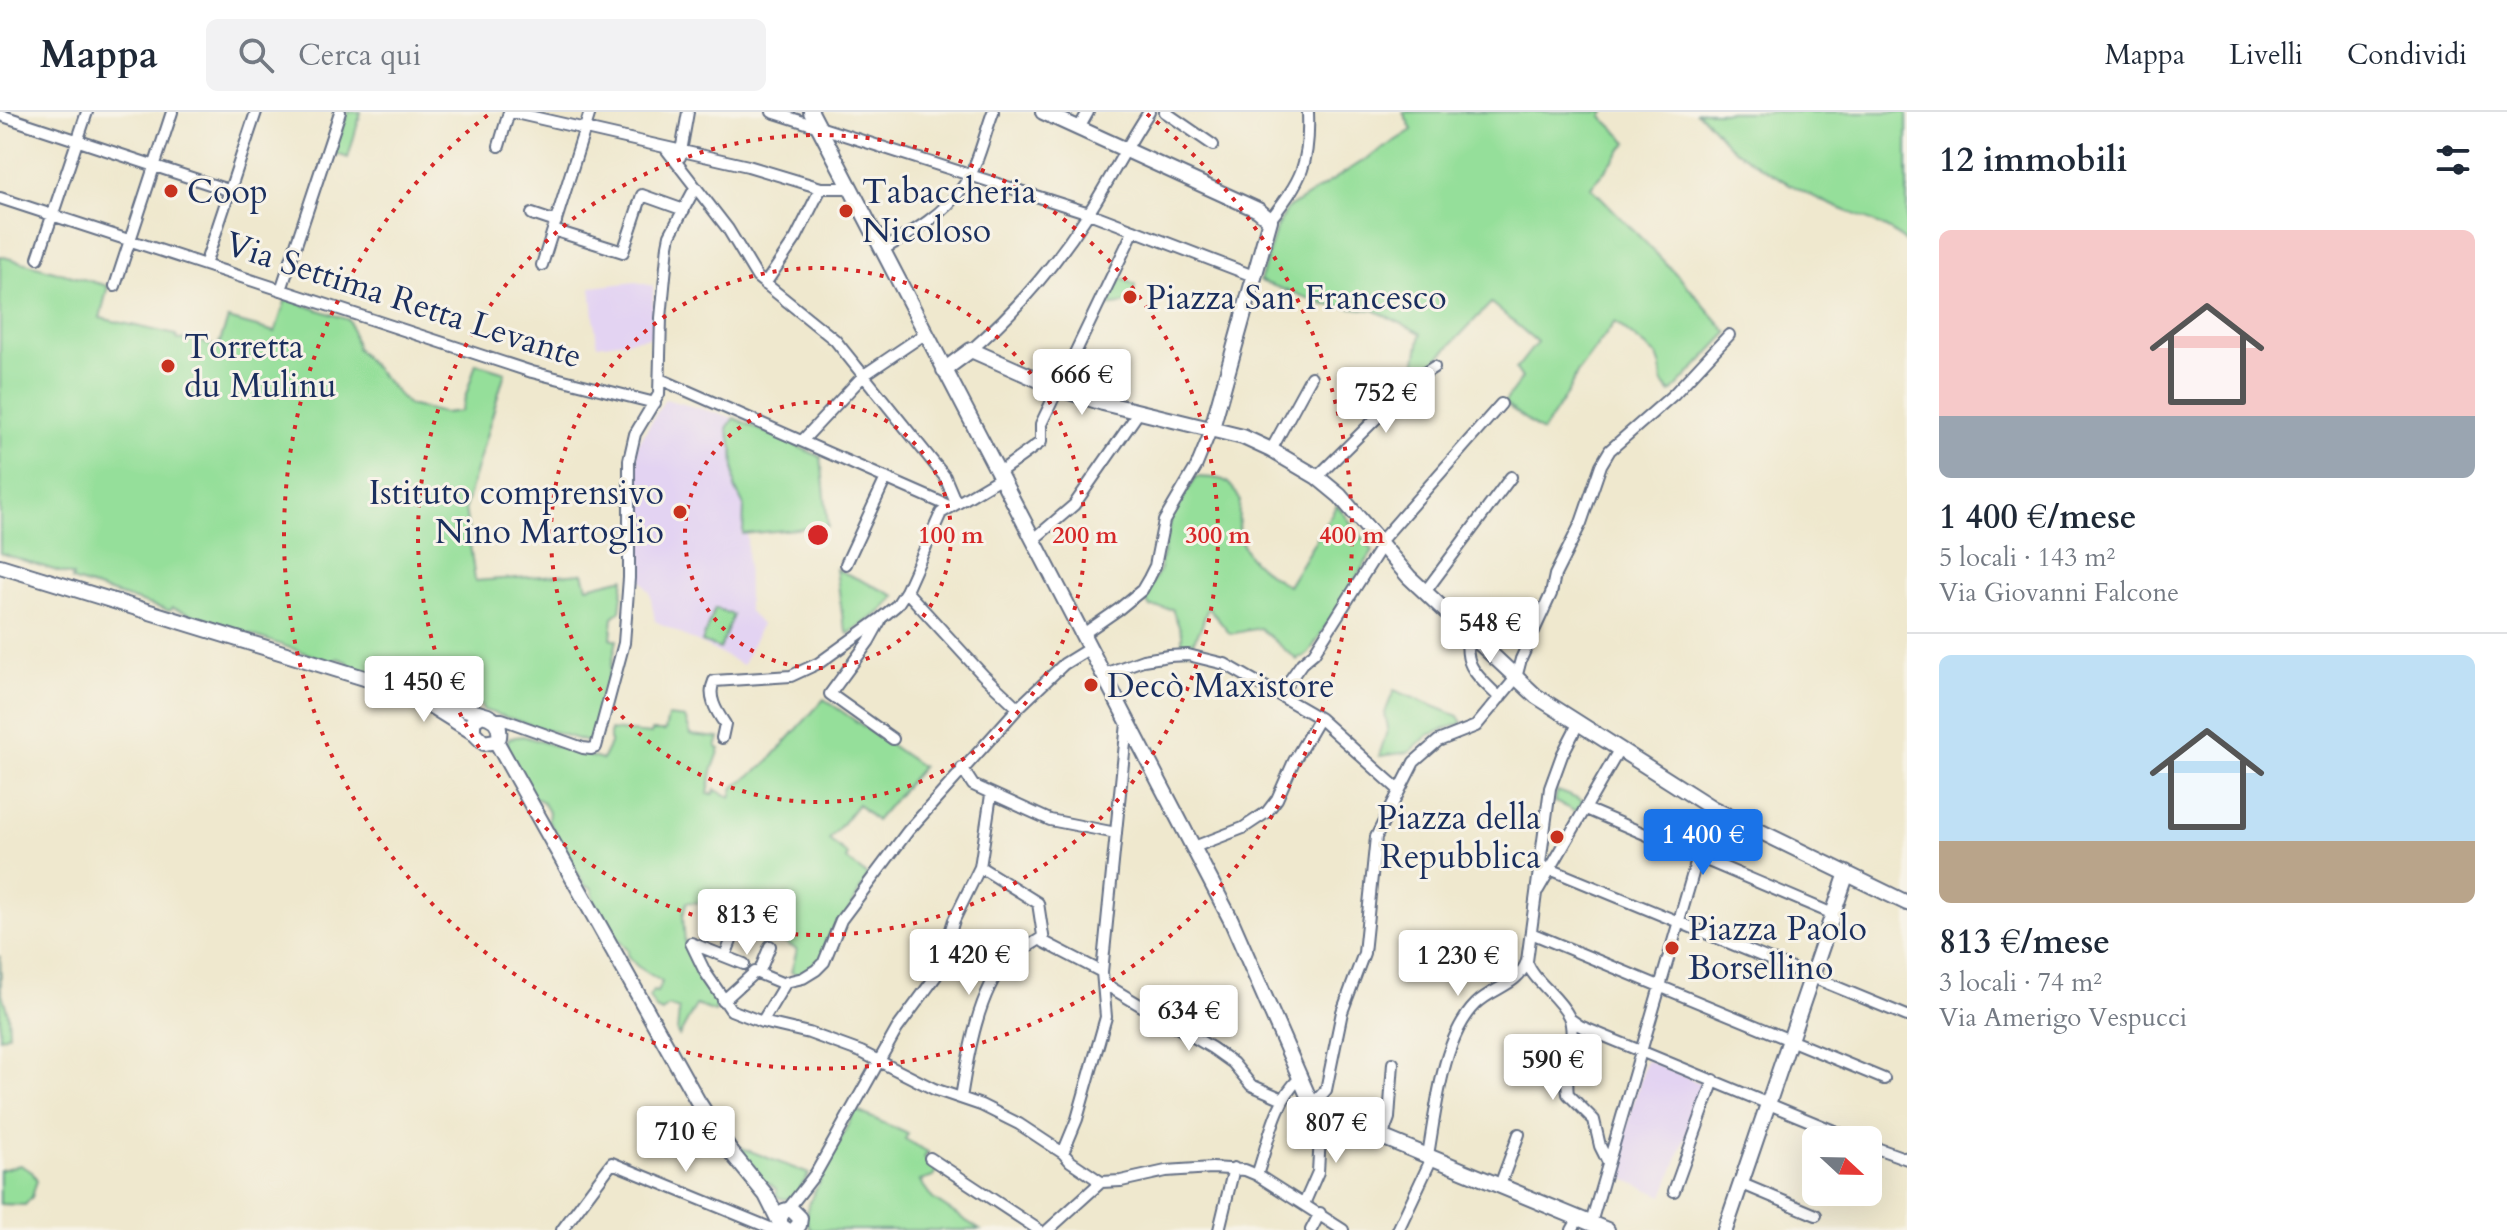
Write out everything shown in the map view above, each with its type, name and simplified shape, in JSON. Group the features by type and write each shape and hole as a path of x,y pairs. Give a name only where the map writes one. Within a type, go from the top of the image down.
{"street":[{"path":"38,258 87,112"},
{"path":"115,286 172,112"},
{"path":"205,265 256,112"},
{"path":"281,290 340,112"},
{"path":"499,146 510,112 748,166 821,188 849,188"},
{"path":"542,265 590,112"},
{"path":"679,167 688,112"},
{"path":"772,112 1089,213 1256,277"},
{"path":"811,112 1194,847 1249,958 1312,1105 1326,1114 1500,1185 1581,1223 1607,1230"},
{"path":"882,250 923,226 962,188 993,112"},
{"path":"1043,112 1258,210 1270,220"},
{"path":"1079,128 1088,112"},
{"path":"944,370 991,333 1044,276 1089,213 1124,149 1149,112"},
{"path":"1165,112 1213,145"},
{"path":"1083,634 1142,590 1155,566 1164,521 1196,467 1212,428 1270,220 1287,198 1306,161 1310,147 1308,112"},
{"path":"0,113 231,191"},
{"path":"666,149 728,229 751,270 827,333 864,375 945,477 952,505"},
{"path":"0,566 391,688 502,719 583,748 596,747 618,672 628,612 632,444 655,403 660,379 661,318 668,245 695,188"},
{"path":"765,284 796,238 821,188"},
{"path":"532,214 623,252 642,195 684,210"},
{"name":"Via Settima Retta Levante","path":"0,198 532,372 655,403"},
{"path":"722,738 725,724 712,699 714,681 791,676 819,663 880,619 897,605 906,591 941,513 965,501 999,476 1042,438 1041,424 1134,230"},
{"path":"802,441 864,375 926,333"},
{"path":"1312,1105 1326,1090 1342,1012 1364,953 1375,845 1399,790 1420,754 1438,741 1476,726 1516,678 1521,659 1551,594 1555,575 1581,523 1601,465 1610,450 1674,394 1729,335"},
{"path":"971,350 1057,388 1103,403 1243,437 1317,477 1340,496 1380,545 1425,592 1536,696 1712,808 1907,903"},
{"path":"1317,477 1417,378 1434,367"},
{"path":"1271,450 1311,377"},
{"path":"660,379 952,505"},
{"path":"1280,694 1302,663 1314,653 1380,545 1501,404"},
{"path":"1033,540 1074,505 1139,412"},
{"path":"1425,592 1511,477"},
{"path":"846,564 886,478"},
{"path":"906,591 983,675 1018,708"},
{"path":"880,619 869,641 830,694 893,739"},
{"path":"1469,633 1467,644 1471,669 1500,698"},
{"path":"762,1022 784,984 809,975 824,962 841,920 908,831 962,768 1064,664 1090,648"},
{"path":"1104,674 1143,660 1188,655 1225,664 1319,718 1399,790"},
{"path":"391,688 426,703 488,738 517,730 534,732"},
{"path":"488,738 499,726 491,717 476,717 473,721 510,768 533,805 697,1100 730,1151 787,1223"},
{"path":"1194,847 1243,828 1267,812 1277,799 1294,761 1319,718"},
{"path":"1063,1153 1077,1119 1106,1017 1103,978 1127,720"},
{"path":"1398,1230 1430,1162 1428,1155 1441,1078 1449,1052 1473,1006 1517,978 1527,961 1550,788 1578,724"},
{"path":"1536,893 1619,750"},
{"path":"962,768 973,785 1050,820 1116,833"},
{"path":"787,1223 897,1029 936,976 954,920 980,867 991,795"},
{"path":"1581,1223 1608,1162 1712,808"},
{"path":"1586,809 1833,914"},
{"path":"1540,865 1907,1016"},
{"path":"980,867 1038,903 1044,942 1212,1048 1233,1063 1251,1085 1283,1099"},
{"path":"1725,1230 1847,873"},
{"path":"1531,933 1884,1079"},
{"path":"725,956 733,936"},
{"path":"961,1098 970,1042 994,982 1005,964 1043,937"},
{"path":"744,964 691,943 731,1010 861,1052 934,1089 1019,1124 1101,1182"},
{"path":"759,973 770,946"},
{"path":"1527,961 1530,972 1549,989 1570,1019 1580,1026 1823,1126"},
{"path":"723,1001 755,972 784,984"},
{"path":"1570,1019 1568,1094 1594,1120 1600,1146 1608,1162"},
{"path":"1382,1137 1389,1118 1393,1063"},
{"path":"1257,1175 1283,1099 1290,1086 1300,1078"},
{"path":"1674,1191 1714,1080"},
{"path":"1304,1204 1318,1172 1320,1136 1326,1114"},
{"path":"1500,1185 1519,1134"},
{"path":"1882,1150 1907,1159"},
{"path":"930,1158 1039,1230"},
{"path":"562,1230 612,1163 752,1221 787,1223"},
{"path":"1219,1230 1234,1168"},
{"path":"1048,1230 1101,1182 1166,1171 1234,1168 1257,1175 1343,1230"},
{"path":"1740,1183 1816,1215"},
{"path":"1311,1230 1320,1213"}],"shaded area":[{"path":"636,282 653,286 653,337 597,345 591,287"},
{"path":"665,399 734,418 727,428 733,449 735,488 744,506 748,610 761,625 743,665 655,621 650,593 639,578 634,525 637,446"},
{"path":"1646,1060 1705,1085 1663,1196 1613,1174"}],"green space":[{"path":"348,112 361,112 348,158 334,153"},
{"path":"1403,112 1605,112 1602,117 1628,142 1591,187 1684,282 1728,333 1671,393 1662,382 1657,356 1615,322 1577,373 1542,432 1504,403 1522,378 1516,369 1537,342 1491,303 1435,361 1413,377 1421,333 1374,310 1326,305 1260,281 1277,226 1287,209 1412,130"},
{"path":"1695,112 1907,112 1907,243 1879,224 1813,197 1768,171 1735,150"},
{"path":"0,256 108,286 100,318 176,335 177,340 190,339 218,347 228,319 275,332 286,299 349,320 357,349 408,405 444,413 461,411 476,363 505,372 465,508 475,581 583,573 587,587 624,578 620,611 613,617 611,638 617,640 590,743 483,710 481,705 467,705 349,667 348,662 338,658 332,662 172,608 170,611 72,580 73,576 0,553"},
{"path":"1121,278 1135,285 1133,302 1107,306"},
{"path":"734,418 821,457 828,526 743,534 744,506 735,488 733,449 727,428"},
{"path":"1196,477 1223,480 1231,486 1240,500 1239,531 1247,553 1263,569 1288,586 1337,505 1373,551 1303,658 1297,660 1260,628 1230,634 1208,607 1188,651 1182,651 1182,634 1172,609 1150,607 1144,598 1159,571 1171,518"},
{"path":"836,569 896,596 882,611 848,634 843,621"},
{"path":"715,608 733,615 720,649 702,642"},
{"path":"1394,690 1458,716 1462,723 1428,735 1410,752 1379,756 1388,728 1385,713"},
{"path":"824,699 922,767 876,821 858,804 829,840 848,855 846,859 868,876 821,961 799,976 791,972 797,950 715,904 687,902 683,916 685,943 719,1002 715,1012 696,1005 679,1036 679,1010 668,1006 662,1012 656,1009 649,997 653,991 657,992 662,982 637,966 616,938 594,902 592,888 585,886 548,820 549,812 514,769 508,753 509,738 523,736 602,760 610,744 610,730 651,734 652,731 665,731 668,716 685,718 691,735 719,738 716,747 720,749 708,794 714,794 715,790 731,797 734,787 765,765"},
{"path":"1557,791 1583,801 1576,812 1555,802"},
{"path":"0,955 1,990 8,1014 9,1034 0,1038"},
{"path":"855,1110 908,1134 905,1139 928,1152 924,1158 939,1167 934,1177 920,1181 933,1199 980,1230 811,1230 806,1220 809,1203"},
{"path":"732,1144 809,1174 796,1194 782,1199 776,1196 777,1190 764,1183"},
{"path":"20,1165 32,1172 37,1180 32,1197 25,1205 0,1204 0,1170"}],"place":[{"name":"Coop","path":"171,191"},
{"name":"Tabaccheria Nicoloso","path":"846,211"},
{"name":"Piazza San Francesco","path":"1130,297"},
{"name":"Torretta du Mulinu","path":"168,366"},
{"name":"Istituto comprensivo Nino Martoglio","path":"680,512"},
{"name":"Decò Maxistore","path":"1091,685"},
{"name":"Piazza della Repubblica","path":"1557,837"},
{"name":"Piazza Paolo Borsellino","path":"1672,948"}]}
